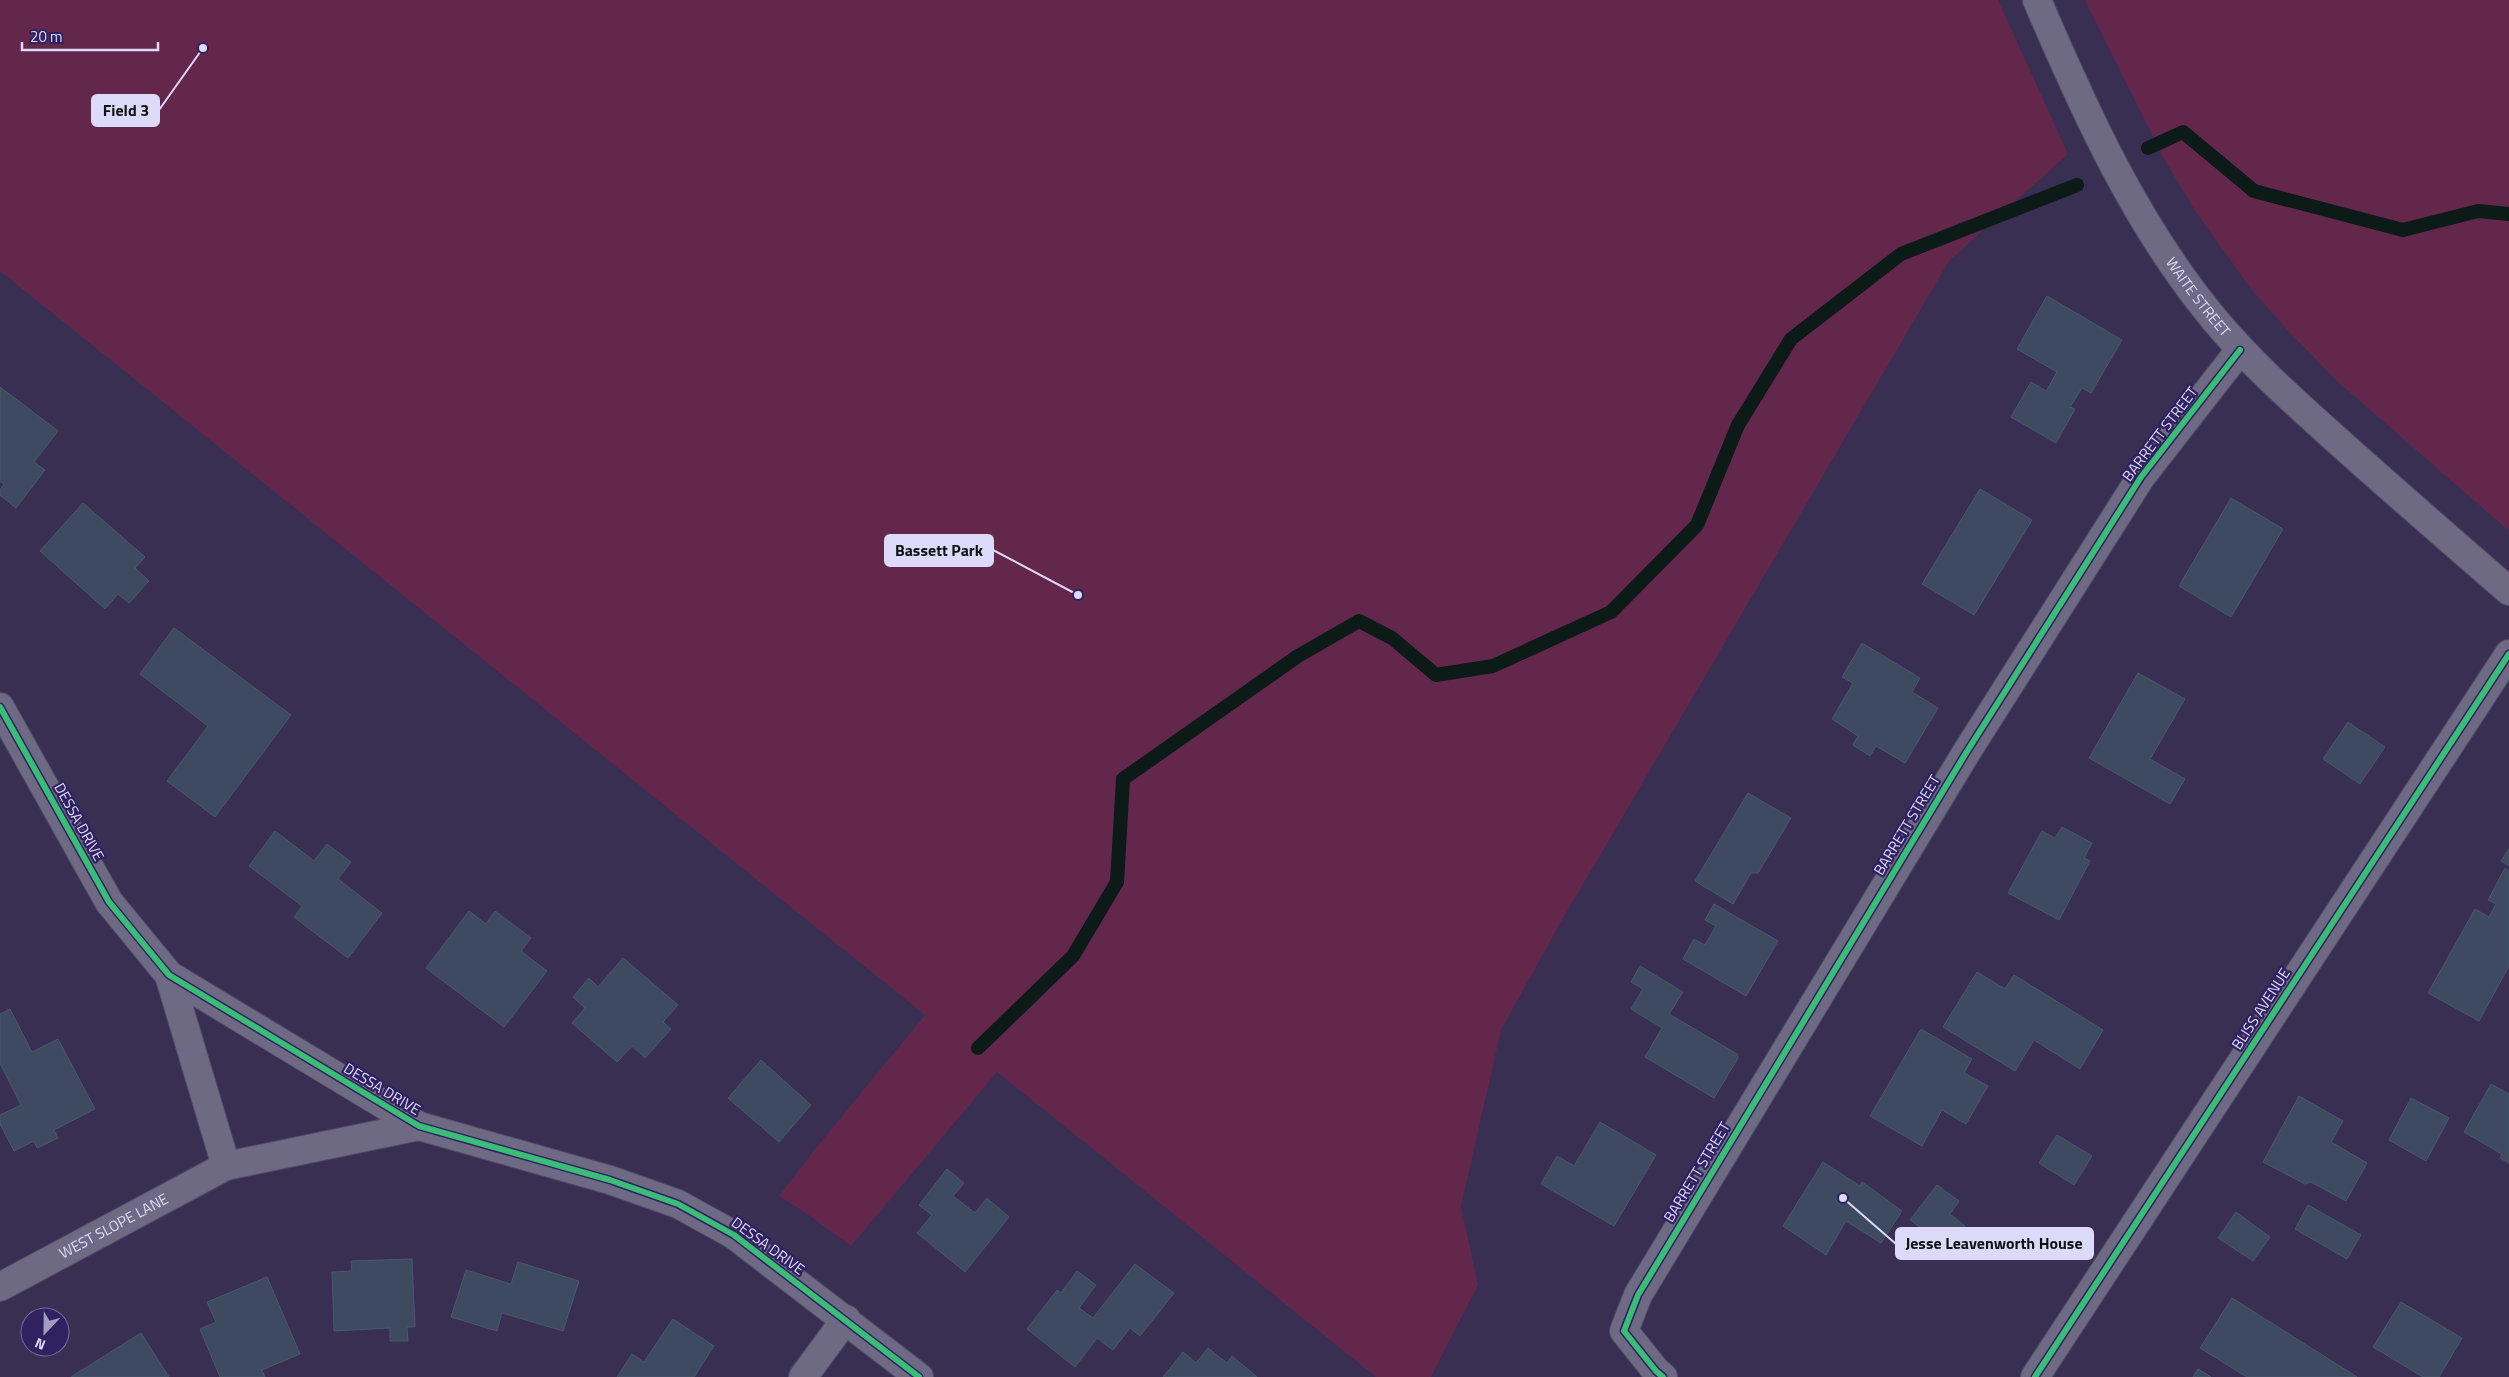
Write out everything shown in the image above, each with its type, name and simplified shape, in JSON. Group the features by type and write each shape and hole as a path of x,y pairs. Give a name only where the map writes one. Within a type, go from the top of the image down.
{"street":[{"name":"WAITE STREET","path":"2037,0 2114,168 2185,281 2240,350 2362,463 2509,591"},
{"name":"BARRETT STREET","path":"1663,1377 1624,1331 1638,1295 1966,753 2141,477 2240,350"},
{"name":"BLISS AVENUE","path":"2035,1377 2509,654"},
{"name":"DESSA DRIVE","path":"0,707 109,902 169,975 419,1126 610,1180 678,1204 734,1235 846,1319 919,1377"},
{"path":"169,975 226,1166"},
{"name":"WEST SLOPE LANE","path":"0,1287 226,1166 419,1126"},
{"path":"803,1377 846,1319"}],"shaded area":[{"path":"0,0 1998,0 2068,154 1949,261 1562,920 1501,1030 1461,1206 1478,1285 1431,1377 1376,1377 997,1072 851,1246 779,1196 925,1015 0,271"},
{"path":"2085,0 2509,0 2509,531 2337,381 2251,289 2196,212 2164,159"}],"building":[{"path":"2047,296 2122,340 2091,393 2082,388 2070,407 2075,409 2056,443 2011,417 2031,382 2046,391 2057,372 2017,349"},
{"path":"0,387 58,431 34,462 45,470 16,508 0,495 0,490 4,484 0,481"},
{"path":"1980,489 2032,520 1974,615 1922,584"},
{"path":"2231,498 2283,529 2231,617 2179,586"},
{"path":"83,503 145,557 135,568 149,581 129,603 118,594 105,609 40,551"},
{"path":"174,628 291,715 215,817 167,781 208,726 140,674"},
{"path":"1862,643 1920,678 1912,692 1938,708 1905,763 1876,746 1870,756 1853,745 1858,736 1832,719 1853,683 1842,677"},
{"path":"2138,673 2185,699 2150,759 2185,779 2170,804 2089,758"},
{"path":"2348,722 2385,747 2360,784 2323,759"},
{"path":"1748,793 1791,818 1758,873 1751,873 1733,904 1695,881"},
{"path":"2062,827 2092,843 2084,858 2090,861 2059,920 2008,893 2042,831 2055,838"},
{"path":"275,831 314,861 327,844 351,862 338,879 382,913 348,958 294,917 302,906 249,866"},
{"path":"2509,849 2509,866 2501,861"},
{"path":"2505,868 2509,871 2509,966 2479,1021 2428,993 2475,909 2489,917 2496,904 2488,900"},
{"path":"1714,904 1778,941 1746,996 1683,959 1694,939 1705,945 1716,926 1705,920"},
{"path":"469,911 486,924 495,911 531,938 521,951 547,971 504,1027 426,968"},
{"path":"623,958 678,1005 663,1022 671,1029 645,1058 632,1046 617,1062 572,1023 585,1008 573,997 589,978 598,987"},
{"path":"1640,966 1683,992 1669,1014 1737,1054 1738,1058 1714,1098 1645,1057 1662,1028 1631,1009 1643,989 1631,982"},
{"path":"1977,972 2005,989 2014,975 2103,1030 2080,1069 2034,1040 2015,1071 1943,1027"},
{"path":"10,1009 32,1052 58,1039 95,1109 54,1130 58,1138 37,1148 34,1141 14,1151 0,1124 0,1115 21,1105 0,1063 0,1014"},
{"path":"1921,1029 1972,1059 1964,1073 1988,1086 1966,1124 1942,1110 1922,1146 1870,1116"},
{"path":"761,1060 811,1105 779,1142 728,1098"},
{"path":"2491,1084 2509,1094 2509,1163 2500,1158 2502,1154 2464,1132"},
{"path":"2299,1096 2343,1121 2331,1142 2367,1163 2346,1201 2311,1182 2305,1184 2263,1162"},
{"path":"2411,1098 2449,1118 2426,1161 2389,1140"},
{"path":"1600,1122 1656,1155 1614,1226 1541,1184 1557,1156 1574,1166"},
{"path":"2057,1135 2092,1156 2074,1185 2039,1163"},
{"path":"1823,1162 1860,1186 1862,1182 1902,1211 1881,1243 1846,1221 1826,1255 1783,1226"},
{"path":"947,1169 964,1183 953,1196 975,1213 987,1198 1009,1217 965,1272 917,1233 932,1215 919,1205"},
{"path":"1937,1185 1959,1201 1950,1214 1965,1226 1949,1248 1910,1220"},
{"path":"2308,1205 2361,1235 2347,1259 2295,1229"},
{"path":"2236,1212 2270,1237 2253,1261 2218,1238"},
{"path":"412,1259 415,1327 407,1327 408,1341 390,1341 390,1328 334,1331 332,1272 352,1271 351,1261"},
{"path":"518,1262 579,1281 563,1331 502,1313 497,1331 451,1317 466,1270 511,1284"},
{"path":"1135,1264 1174,1293 1140,1336 1130,1328 1113,1350 1097,1338 1075,1367 1027,1329 1057,1290 1061,1293 1077,1271 1096,1285 1079,1308 1093,1318"},
{"path":"267,1277 300,1354 262,1370 265,1377 220,1377 200,1329 216,1322 207,1302"},
{"path":"2232,1298 2357,1377 2247,1377 2200,1348"},
{"path":"2401,1302 2462,1338 2439,1377 2423,1377 2373,1347"},
{"path":"673,1319 714,1346 694,1377 617,1377 632,1354 644,1362"},
{"path":"141,1333 169,1377 71,1377"},
{"path":"1208,1348 1227,1363 1232,1356 1257,1377 1163,1377 1183,1352 1196,1363"},
{"path":"2198,1369 2211,1377 2193,1377"}],"waterway":[{"path":"2148,148 2183,132 2254,191 2403,230 2478,211 2509,214"},
{"path":"978,1048 1073,956 1117,882 1123,779 1298,656 1359,621 1392,638 1436,675 1493,666 1611,612 1697,525 1738,425 1791,339 1901,254 2077,185"}],"cycle path":[{"path":"1663,1377 1624,1331 1638,1295 1966,753 2141,477 2240,350"},
{"path":"2035,1377 2509,654"},
{"path":"0,707 109,902 169,975 419,1126 610,1180 678,1204 734,1235 919,1377"}],"place":[{"name":"Field 3","path":"203,48"},
{"name":"Bassett Park","path":"1078,595"},
{"name":"Jesse Leavenworth House","path":"1843,1198"}]}
